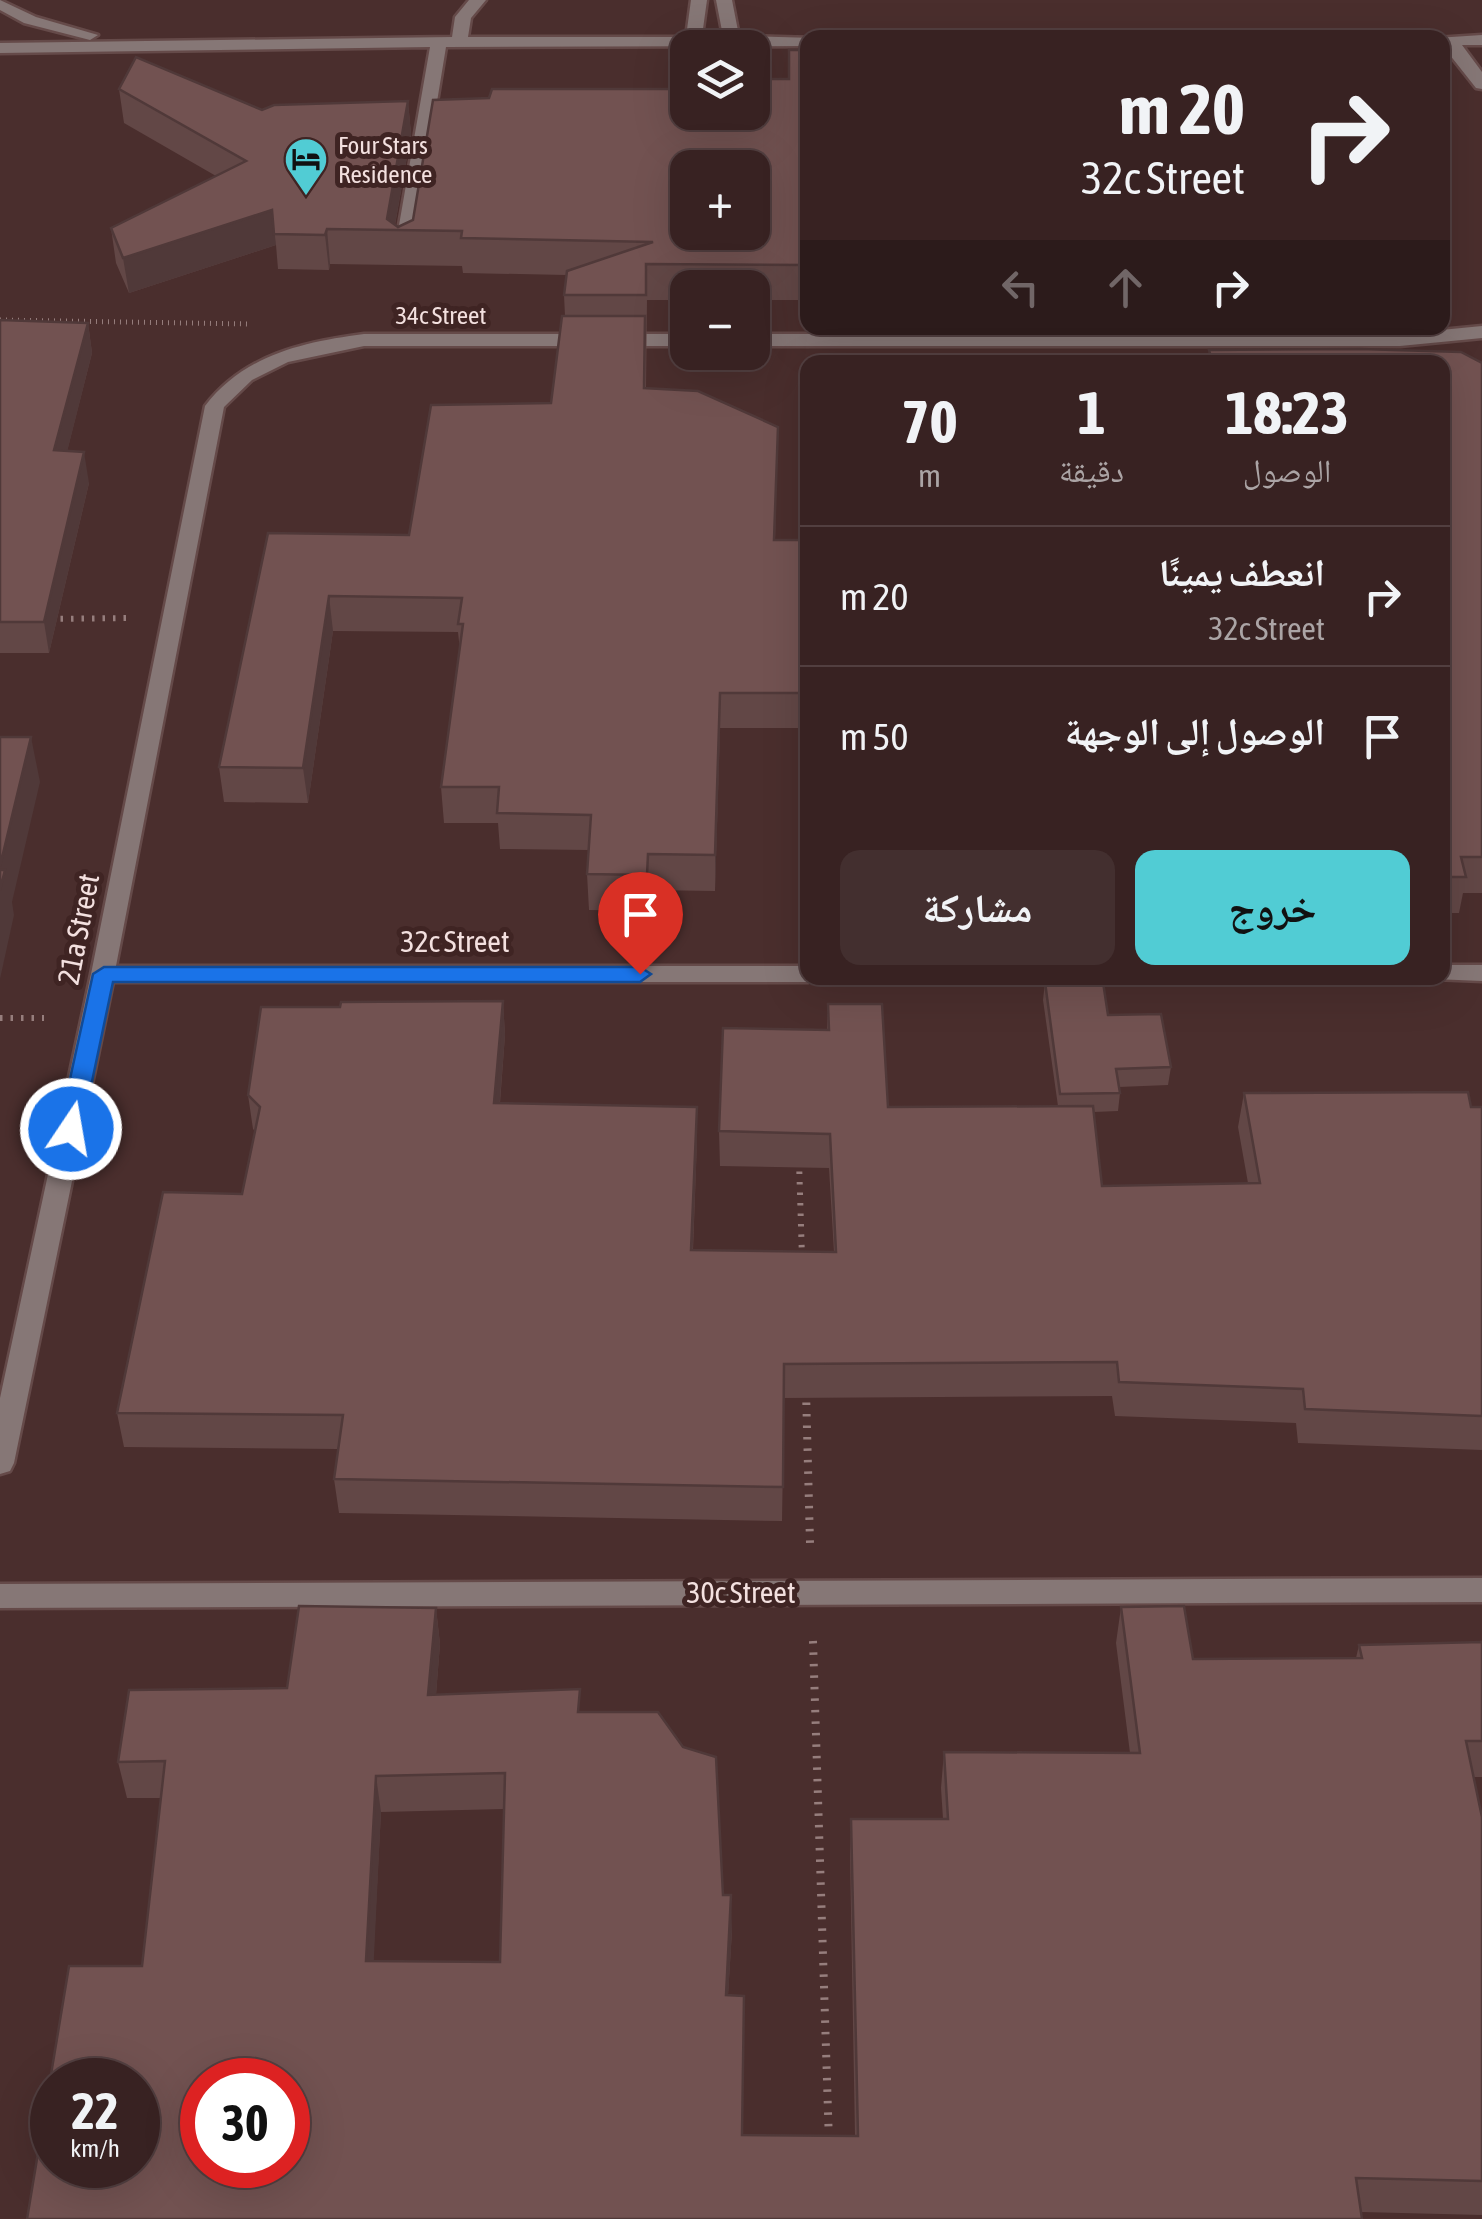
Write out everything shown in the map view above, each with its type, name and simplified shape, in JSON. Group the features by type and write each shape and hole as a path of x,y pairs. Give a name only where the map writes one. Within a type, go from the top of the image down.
{"street":[{"path":"459,42 463,17 478,0"},
{"path":"695,30 699,0"},
{"path":"724,0 730,30"},
{"path":"0,3 54,28 165,43"},
{"path":"1450,40 1482,40"},
{"path":"770,41 800,41"},
{"path":"403,254 440,42"},
{"path":"0,48 165,43 670,42"},
{"path":"1450,45 1482,84"},
{"path":"770,340 1400,340 1482,332"},
{"name":"34c Street","path":"215,406 244,377 288,354 364,340 670,340"},
{"path":"946,340 947,355"},
{"path":"1400,340 1482,350"},
{"name":"21a Street","path":"0,1463 104,974 215,406"},
{"path":"1450,973 1482,973"},
{"name":"32c Street","path":"104,974 800,974"},
{"name":"30c Street","path":"0,1596 1482,1590"}],"path":[{"path":"0,320 237,322 276,334 288,354"},
{"path":"38,619 173,617"}],"building":[{"path":"789,50 800,50 800,265 646,264 646,295 564,295 567,271 653,242 461,238 462,231 327,229 325,235 274,234 272,210 123,258 111,228 246,161 119,89 136,57 262,110 274,105 408,101 387,219 398,227 413,220 433,100 489,98 492,89 670,89 670,130 770,130 770,79 789,79"},
{"path":"562,316 645,316 644,388 698,391 778,427 774,540 800,540 800,693 720,693 715,855 648,854 647,875 587,874 591,815 497,813 499,787 441,787 463,624 458,624 462,598 329,596 303,768 219,767 268,533 409,535 431,405 551,403"},
{"path":"0,320 88,323 54,450 84,452 44,622 0,622"},
{"path":"1209,350 1461,352 1482,363 1482,857 1461,857 1466,877 1450,877 1450,355 1210,355"},
{"path":"0,737 31,737 0,866"},
{"path":"1045,985 1103,985 1108,1015 1161,1014 1171,1067 1116,1069 1120,1093 1060,1094"},
{"path":"503,1001 494,1103 697,1107 691,1250 836,1252 830,1134 719,1131 723,1028 829,1030 828,1004 882,1004 888,1107 1093,1106 1102,1186 1260,1183 1244,1093 1468,1092 1471,1107 1482,1107 1482,1416 1305,1409 1303,1389 1119,1382 1117,1362 784,1364 783,1487 334,1479 343,1415 117,1413 163,1192 242,1194 260,1107 248,1095 261,1007 340,1007 341,1002"},
{"path":"299,1606 436,1608 428,1695 580,1689 578,1712 658,1712 683,1747 716,1757 723,1895 731,1895 726,1995 744,1996 742,2135 858,2136 851,1819 948,1819 944,1752 1140,1753 1121,1607 1184,1606 1193,1659 1362,1658 1359,1645 1482,1642 1482,1741 1466,1741 1482,1817 1482,2181 1356,2178 1362,2219 27,2219 32,2188 160,2188 160,2058 54,2058 69,1966 142,1966 165,1761 118,1762 129,1690 287,1688","holes":["505,1773 500,1962 366,1961 376,1776"]}],"place":[{"name":"Four Stars Residence","path":"306,197"}],"route":[{"path":"71,1129 104,974 640,974"}]}
